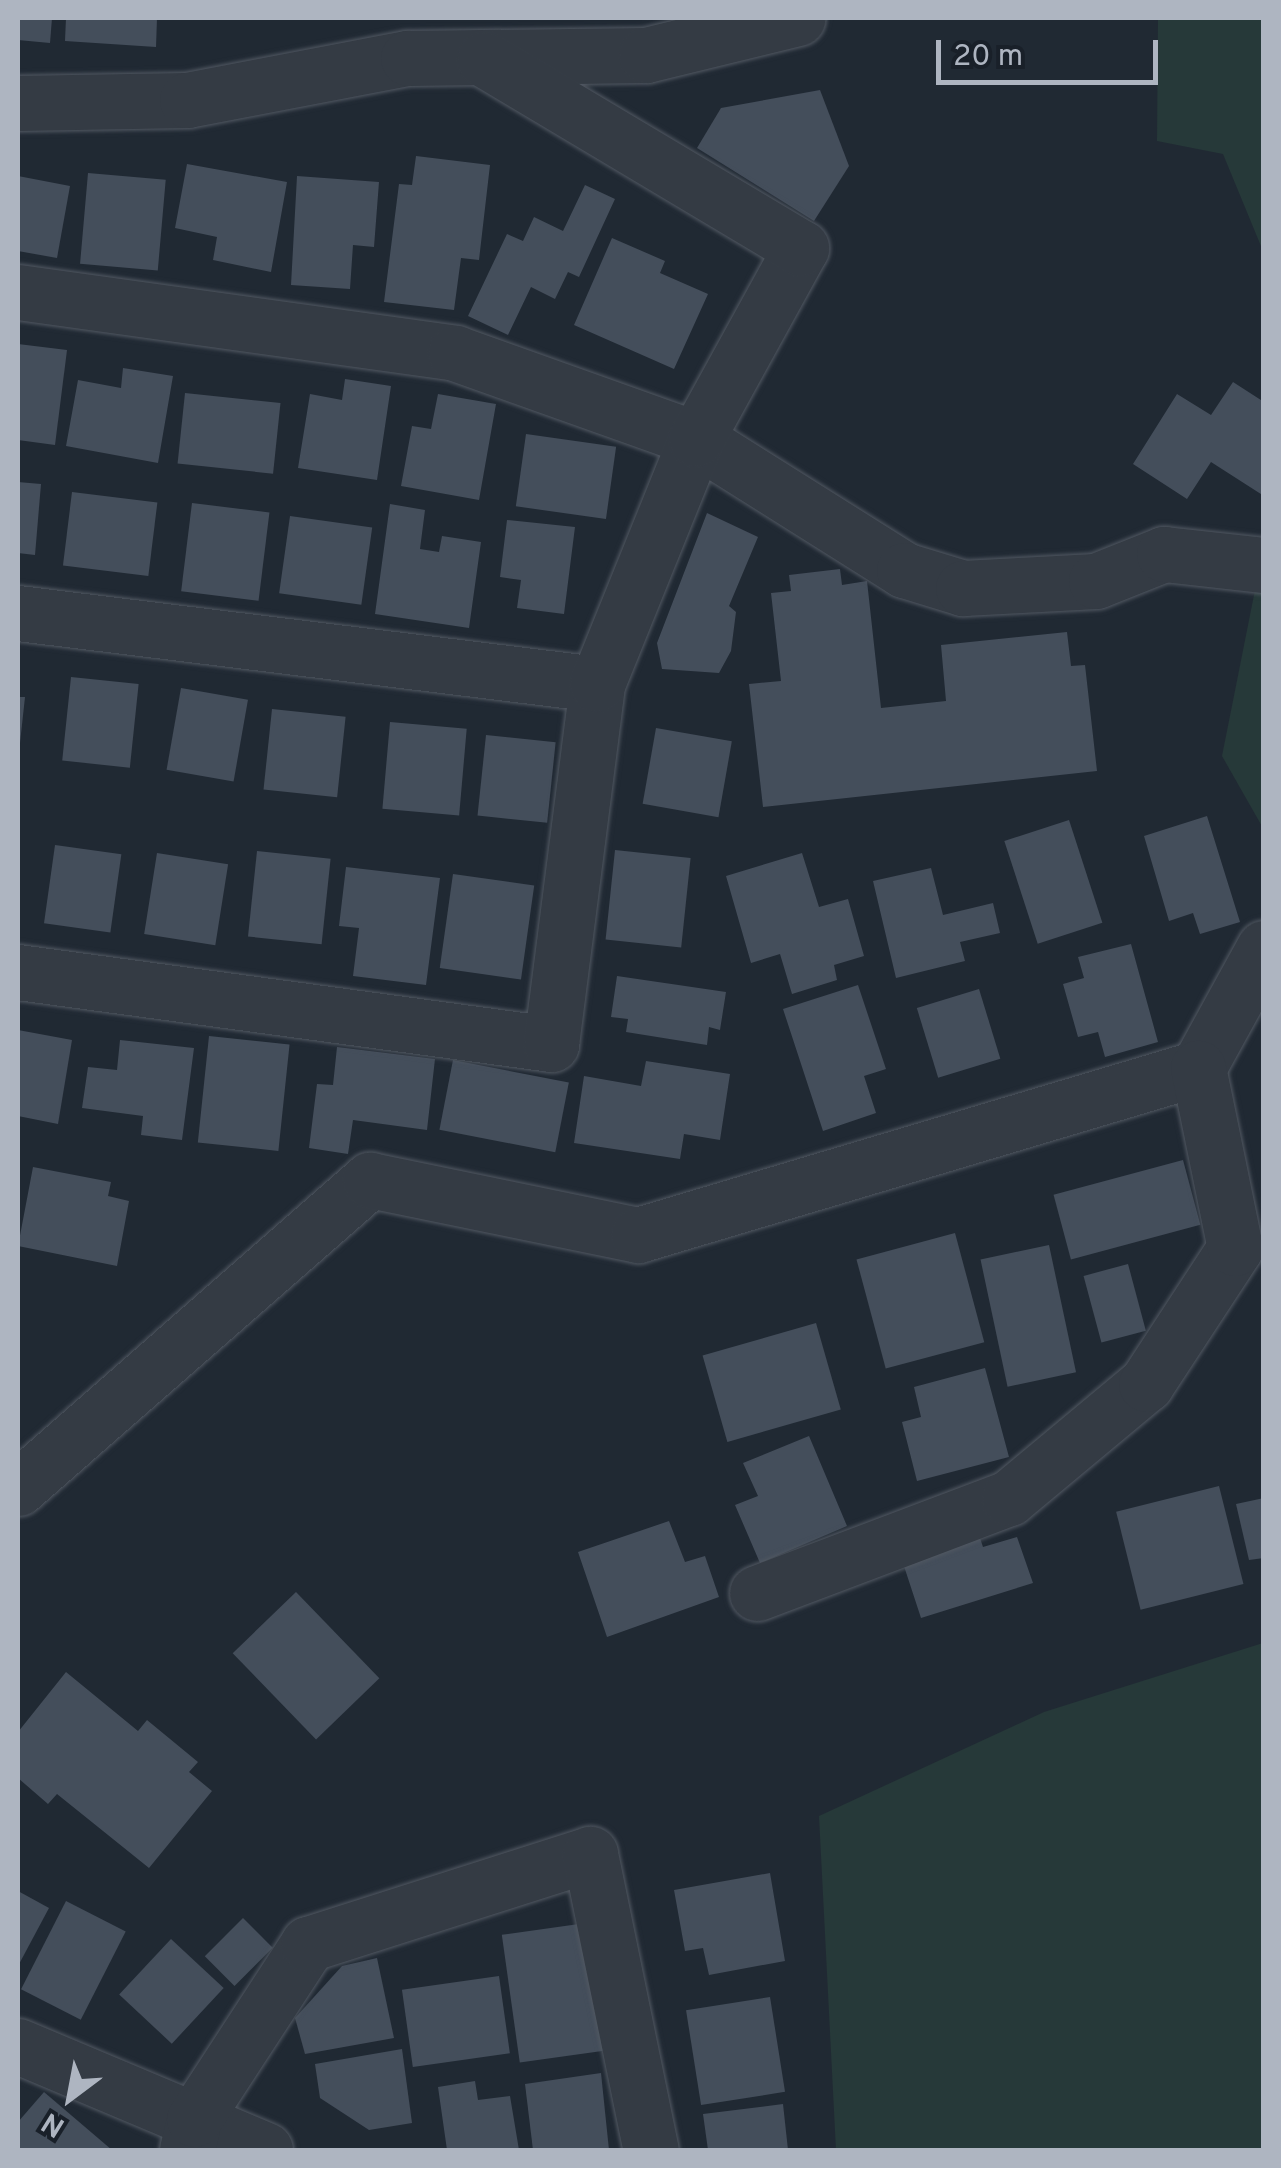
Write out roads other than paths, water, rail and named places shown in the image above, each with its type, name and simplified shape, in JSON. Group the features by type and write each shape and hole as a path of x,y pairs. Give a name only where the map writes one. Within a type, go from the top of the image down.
{"street":[{"path":"18,103 187,100 339,67 408,58 646,55 798,18"},
{"path":"18,972 551,1044 596,684 696,439 801,248 484,59"},
{"path":"18,292 455,353 696,439 904,570 964,588 1096,582 1164,554 1264,565"},
{"path":"18,613 596,684"},
{"path":"18,1488 370,1180 638,1235 1198,1068 1264,948"},
{"path":"757,1593 1009,1498 1146,1384 1249,1246 1198,1068"},
{"path":"190,2134 308,1944 590,1854 652,2150"},
{"path":"18,2046 190,2134 265,2150"}]}
